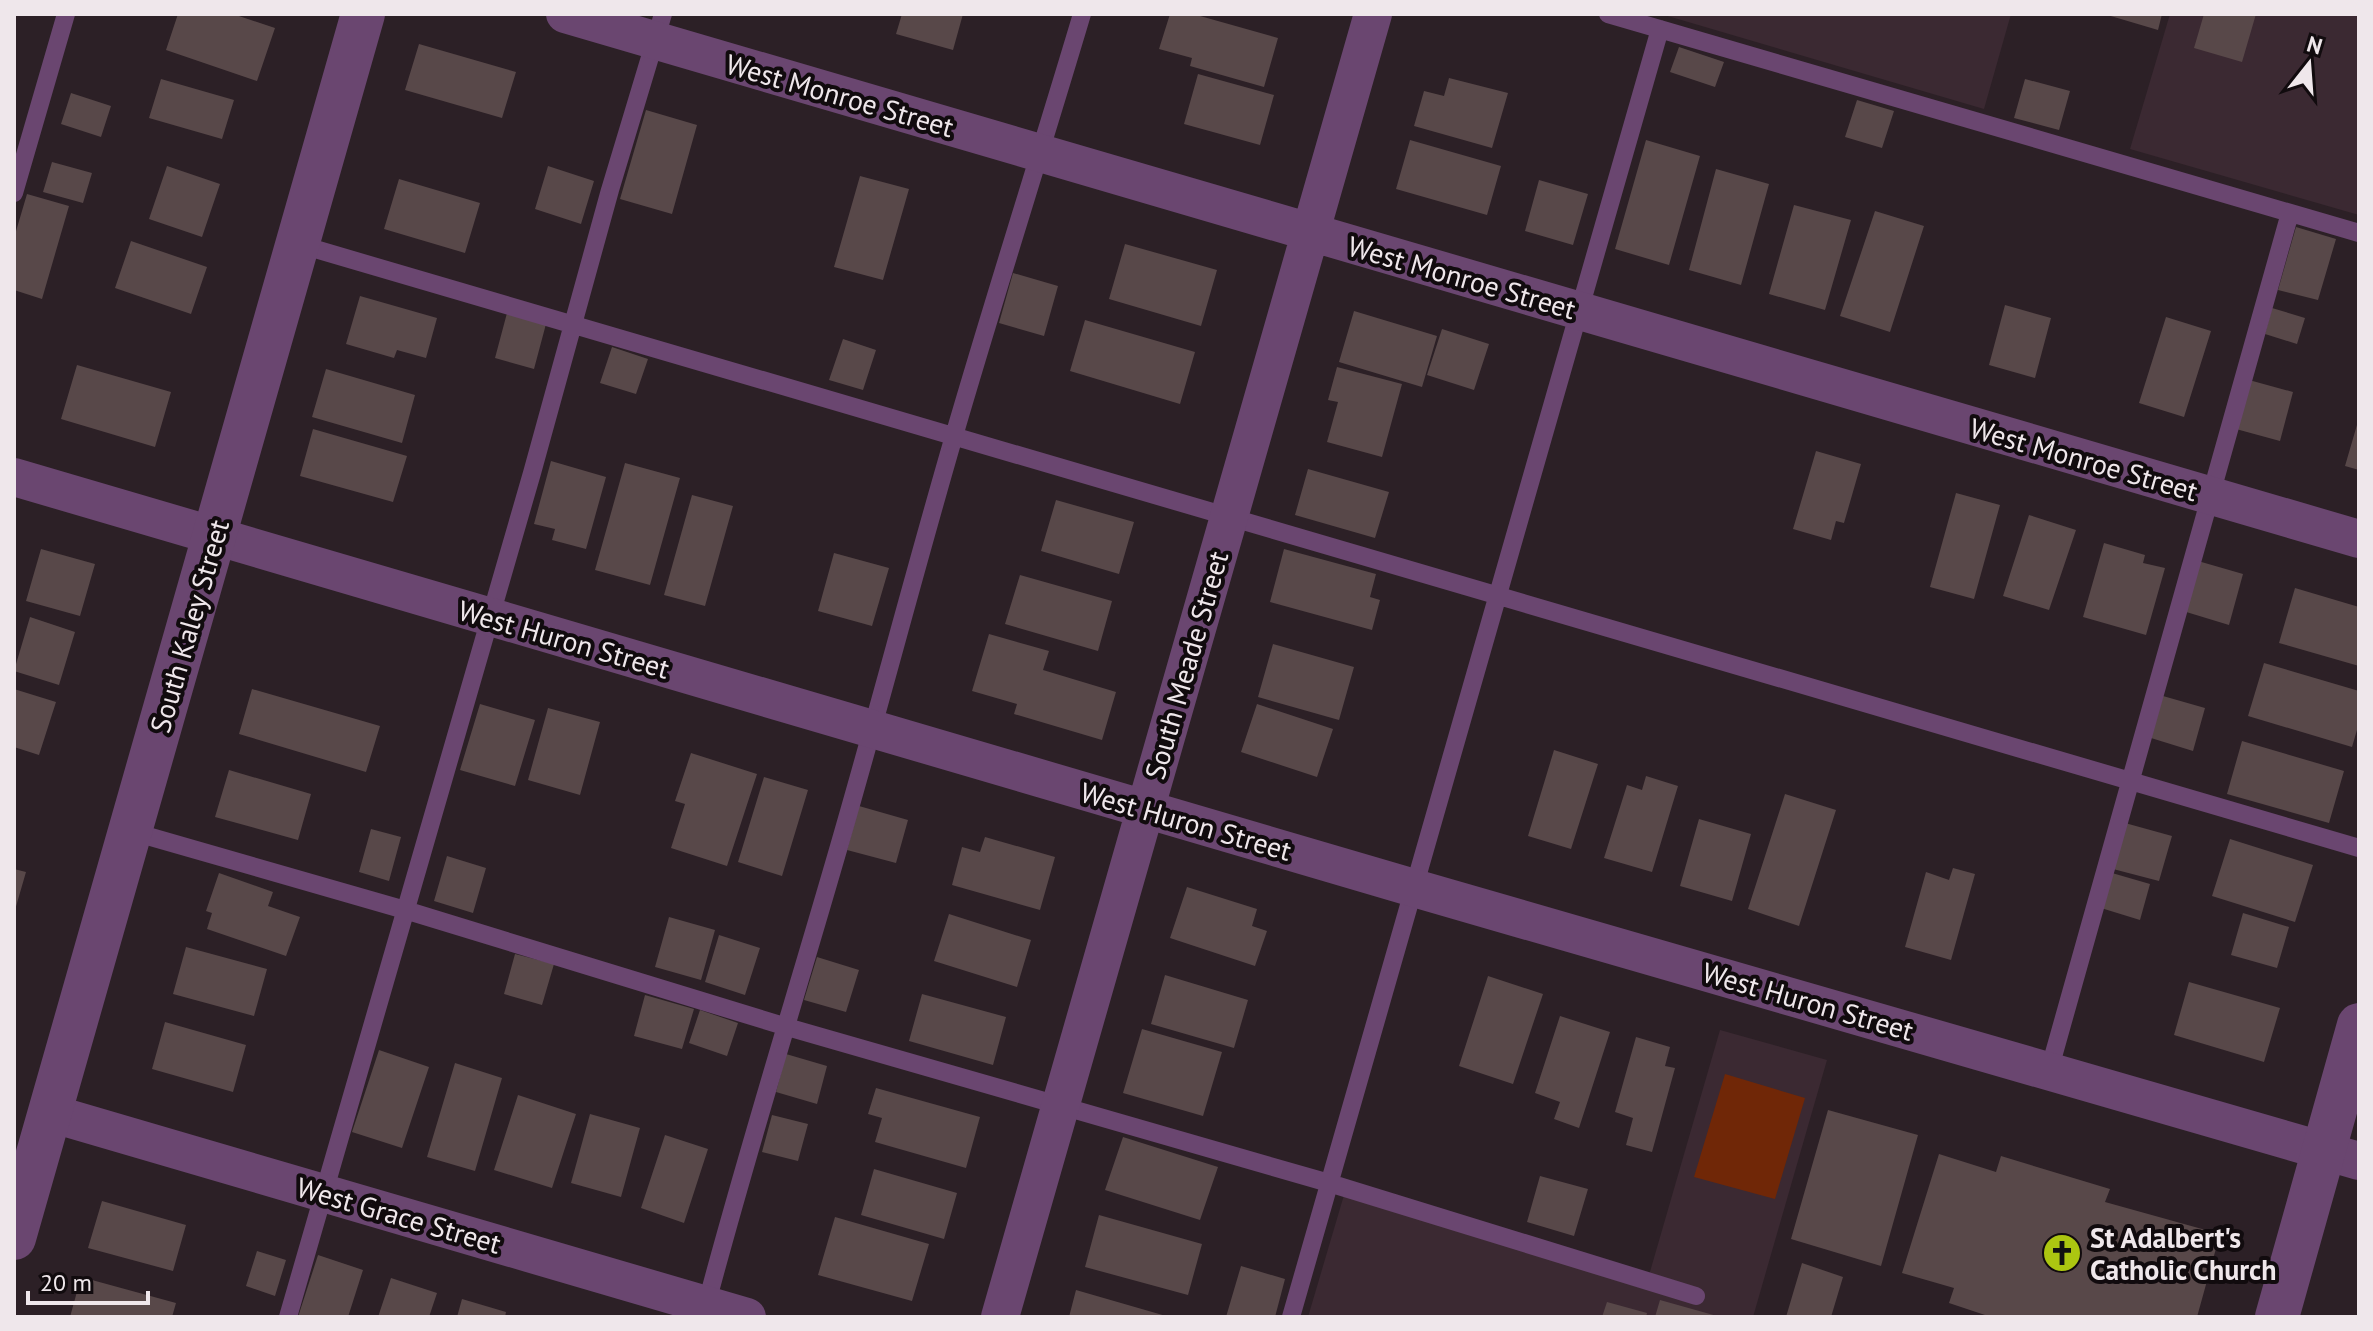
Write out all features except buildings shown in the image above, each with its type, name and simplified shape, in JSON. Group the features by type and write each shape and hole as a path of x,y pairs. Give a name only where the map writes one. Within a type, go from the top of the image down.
{"street":[{"name":"South Kaley Street","path":"14,1238 363,14"},
{"name":"West Monroe Street","path":"565,14 659,27 1041,153 2359,539"},
{"name":"South Meade Street","path":"1000,1317 1373,14"},
{"name":"West Huron Street","path":"14,477 2341,1156"},
{"path":"2277,1317 2341,1156 2359,1025"},
{"name":"West Grace Street","path":"50,1113 325,1193 704,1311 747,1317"}],"lane":[{"path":"14,193 66,14"},
{"path":"704,1311 747,1153 858,783 954,436 1082,14"},
{"path":"1608,14 2359,233"},
{"path":"288,1317 659,27"},
{"path":"1291,1317 1660,29"},
{"path":"2049,1071 2290,213"},
{"path":"298,244 2359,848"},
{"path":"130,831 405,910 787,1027 1329,1183 1696,1296"}],"shaded area":[{"path":"1661,14 2011,14 1984,109"},
{"path":"2170,14 2359,14 2359,215 2130,149"},
{"path":"1720,1030 1827,1060 1753,1317 1308,1317 1344,1195 1645,1289"},
{"path":"1725,1074 1805,1098 1775,1199 1694,1177"}],"place":[{"name":"St Adalbert's Catholic Church","path":"2062,1253"}]}
